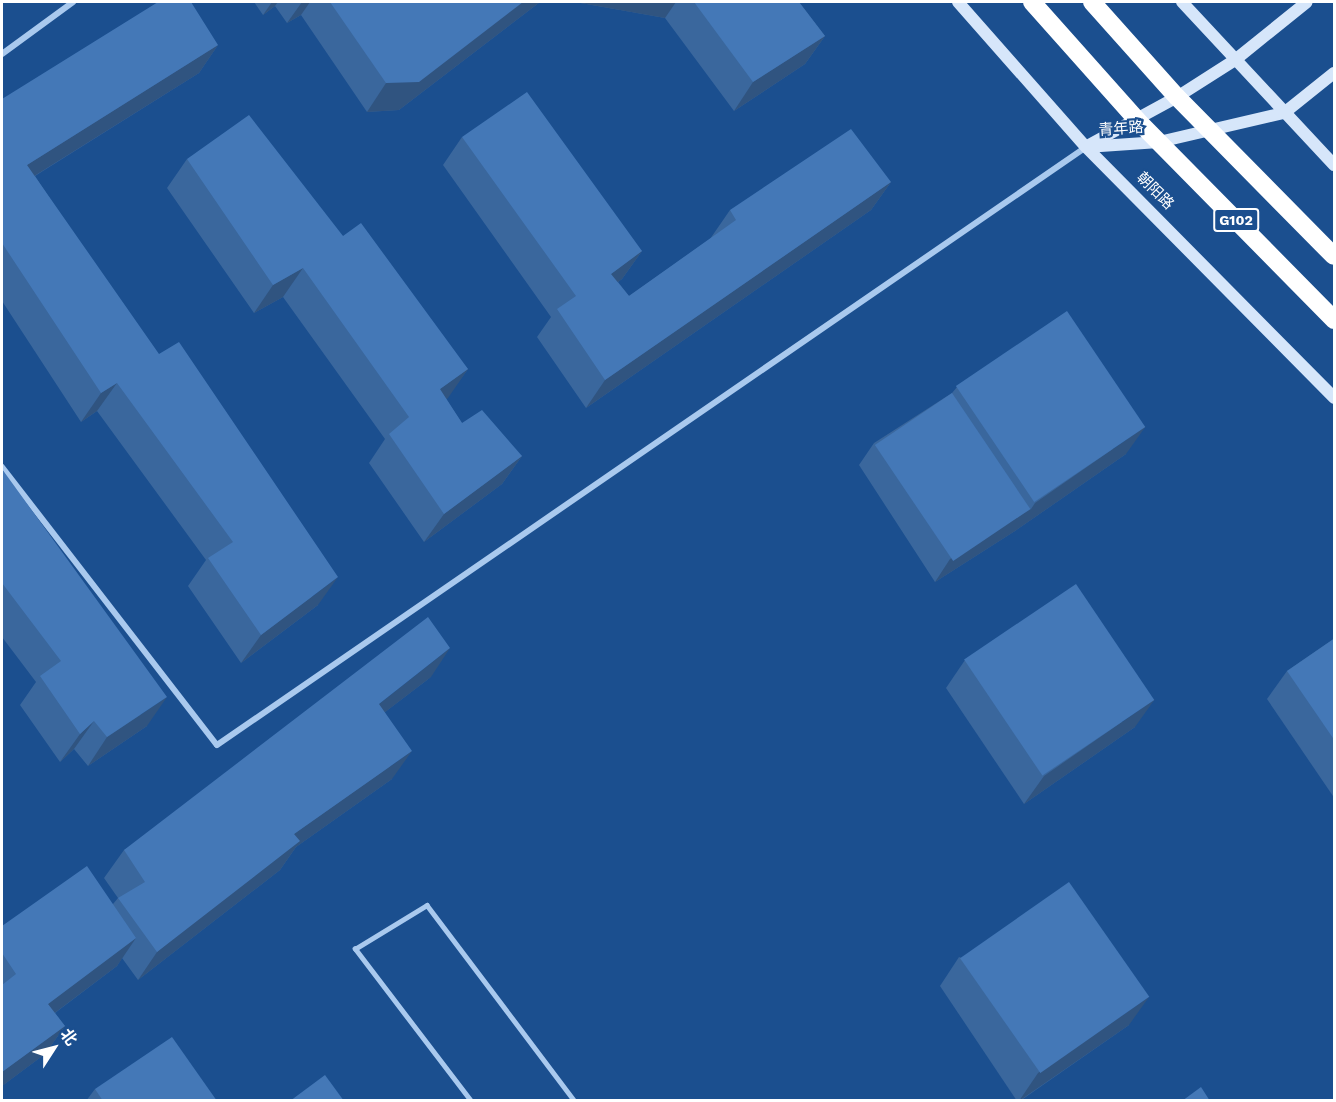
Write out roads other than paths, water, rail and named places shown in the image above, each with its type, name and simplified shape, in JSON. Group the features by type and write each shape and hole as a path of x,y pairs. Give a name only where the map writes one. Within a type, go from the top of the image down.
{"highway":[{"name":"G102","path":"1032,2 1137,120 1335,320"},
{"name":"G102","path":"1092,2 1177,97 1335,256"}],"street":[{"path":"2,54 74,2"},
{"name":"朝阳路","path":"958,2 1086,147 1335,398"},
{"path":"1182,2 1335,165"},
{"name":"青年路","path":"1086,147 1177,97 1235,60 1307,2"},
{"name":"青年路","path":"1086,147 1160,142 1284,113 1335,73"},
{"path":"2,468 217,745 1086,147"}],"lane":[{"path":"470,1101 355,949 427,906 574,1101"}]}
